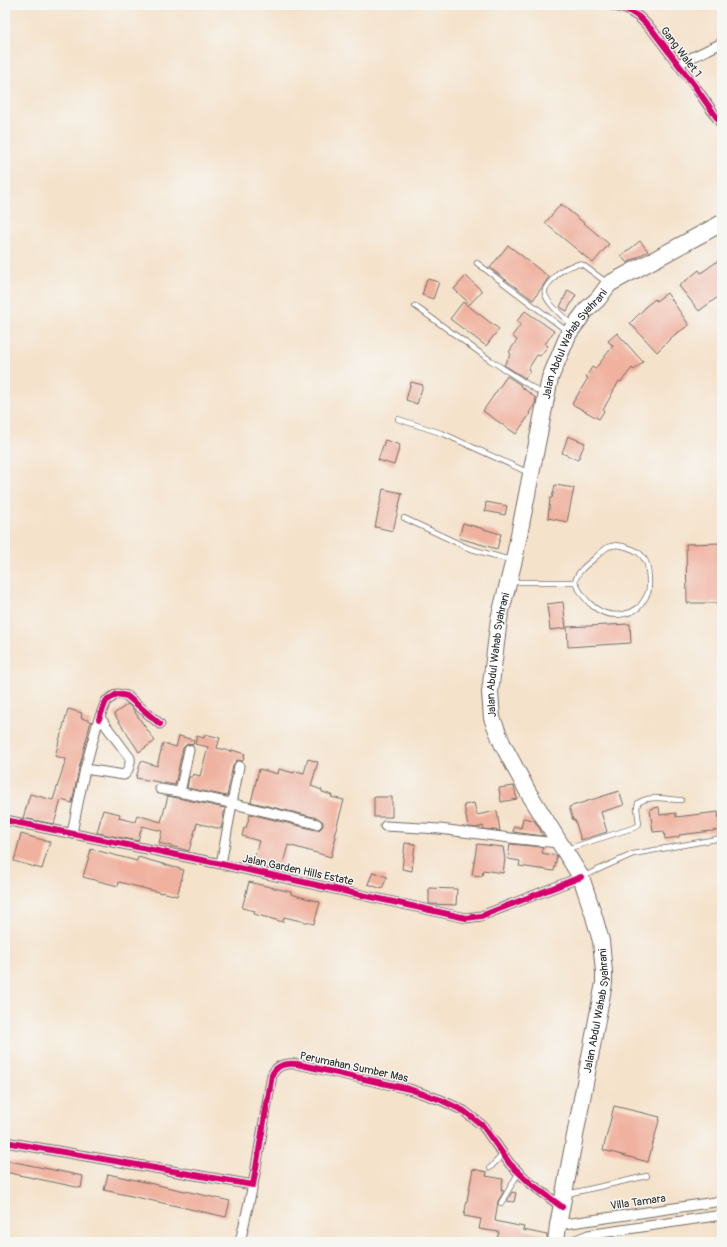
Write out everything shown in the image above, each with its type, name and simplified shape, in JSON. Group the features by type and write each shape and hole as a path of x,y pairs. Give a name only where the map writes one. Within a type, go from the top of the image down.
{"highway":[{"name":"Jalan Abdul Wahab Syahrani","path":"556,1242 604,978 602,955 598,930 580,877 524,785 502,744 492,718 490,683 499,619 514,560 550,378 572,330 587,309 598,299 609,284 722,224"}],"street":[{"name":"Gang Walet 1","path":"612,5 628,10 639,17 653,31 722,125"},
{"path":"678,64 722,43"},
{"path":"72,833 85,769 99,719 106,701 117,694 127,696 160,724"},
{"path":"85,769 124,775 127,774 130,758 102,720 99,719"},
{"path":"180,792 188,750"},
{"path":"220,864 239,766"},
{"path":"160,789 180,792 317,824"},
{"name":"Jalan Garden Hills Estate","path":"5,820 220,864 466,918 481,916 580,877"},
{"path":"385,826 440,829 518,839 562,847"},
{"name":"Perumahan Sumber Mas","path":"240,1242 253,1185 272,1075 274,1070 278,1067 290,1063 408,1089 441,1100 471,1115 483,1126 503,1154 533,1186 563,1201"},
{"path":"5,1142 253,1185"},
{"name":"Villa Tamara","path":"558,1225 722,1201"},
{"path":"687,1207 688,1220"},
{"path":"571,1242 588,1235 722,1215"},
{"path":"619,1217 621,1231"}],"lane":[{"path":"477,263 572,330"},
{"path":"572,330 554,308 545,294 545,290 556,274 579,264 583,265 609,284"},
{"path":"415,306 490,360 546,397"},
{"path":"398,418 444,434 531,474"},
{"path":"404,518 468,548 514,560"},
{"path":"617,545 636,550 647,562 649,581 648,592 638,608 630,613 619,615 602,613 580,594 575,582 576,576 591,561 608,548 617,545"},
{"path":"509,582 575,582"},
{"path":"562,847 636,827 639,824 637,808 638,802 643,799 681,800"},
{"path":"580,877 633,854 722,838"},
{"path":"490,1168 503,1154"},
{"path":"501,1203 519,1172"},
{"path":"563,1201 647,1176"}],"building":[{"path":"561,204 609,244 593,263 545,223"},
{"path":"640,241 648,251 627,263 621,256"},
{"path":"508,245 549,277 533,300 490,268"},
{"path":"722,258 722,294 699,311 679,286 699,270 701,273"},
{"path":"466,276 482,291 470,304 454,289"},
{"path":"427,279 439,282 433,299 422,295"},
{"path":"568,290 576,295 567,311 560,307"},
{"path":"667,293 689,325 673,336 657,352 630,323 645,307 655,299 656,301"},
{"path":"463,302 499,329 486,346 450,319"},
{"path":"525,311 554,331 545,344 548,346 540,356 537,355 528,369 530,371 525,378 504,365 511,354 509,352 517,340 512,336 521,324 517,321"},
{"path":"617,333 643,362 634,370 632,368 621,382 619,381 599,419 572,404 588,378 586,377 592,367 595,369 613,346 608,341"},
{"path":"507,376 521,385 520,386 536,398 535,404 529,413 530,414 516,434 483,411"},
{"path":"411,382 423,385 417,404 406,400"},
{"path":"568,436 585,443 578,460 562,453"},
{"path":"385,440 400,445 394,465 378,460"},
{"path":"555,485 574,488 567,522 548,518 550,498 552,498"},
{"path":"383,489 402,493 393,531 375,527"},
{"path":"486,502 507,506 505,515 485,511"},
{"path":"463,523 501,534 497,549 459,538"},
{"path":"722,543 722,603 687,603 686,544"},
{"path":"563,602 566,628 550,630 547,604"},
{"path":"630,624 631,643 568,647 567,627"},
{"path":"128,704 155,741 139,752 114,714"},
{"path":"68,709 82,713 81,718 91,721 72,803 61,800 54,824 23,818 30,794 53,800 66,759 55,756"},
{"path":"205,734 220,738 217,748 245,754 243,761 237,760 233,765 227,796 187,788 189,777 192,777 193,774 200,776 208,747 195,744 197,736 204,738"},
{"path":"179,736 194,740 193,745 187,744 183,748 175,785 136,778 141,761 157,766 163,743 176,747"},
{"path":"308,759 318,762 311,786 332,795 331,797 344,800 334,836 336,836 331,857 288,845 281,871 252,865 259,841 242,836 250,814 316,830 319,830 323,826 323,822 318,818 251,802 259,769 278,774 279,769 294,773 295,771 304,773"},
{"path":"514,786 517,799 501,802 499,788"},
{"path":"619,791 624,805 601,812 607,832 581,840 569,807"},
{"path":"168,796 225,808 221,829 197,823 189,851 159,843 162,831 142,826 138,841 97,833 103,810 120,814 119,818 135,822 137,815 161,822"},
{"path":"374,797 392,797 392,817 374,817"},
{"path":"474,803 477,815 497,811 500,831 484,829 483,826 476,828 468,827 464,805"},
{"path":"659,807 660,815 676,813 676,817 718,812 720,830 679,835 679,837 665,839 664,831 653,832 650,809"},
{"path":"523,818 534,820 544,836 513,832 514,826 521,828"},
{"path":"21,834 50,842 42,869 14,861"},
{"path":"405,843 415,844 412,871 402,869"},
{"path":"477,844 503,847 505,859 503,873 483,870 482,876 472,875"},
{"path":"510,844 543,847 542,853 557,856 554,871 519,866 520,861 508,859"},
{"path":"91,849 137,861 138,857 184,870 177,896 119,882 118,886 83,877"},
{"path":"373,872 387,877 382,889 368,884"},
{"path":"249,882 291,892 291,894 320,902 314,924 284,917 283,922 254,914 255,911 242,908"},
{"path":"429,888 457,889 456,905 429,904"},
{"path":"614,1106 660,1117 648,1162 603,1150"},
{"path":"5,1160 83,1176 81,1188 5,1172"},
{"path":"473,1169 487,1172 486,1176 503,1179 501,1190 504,1191 498,1201 495,1221 524,1227 523,1230 547,1235 547,1242 496,1242 499,1232 479,1229 481,1219 464,1216"},
{"path":"108,1174 230,1201 226,1217 104,1190"},
{"path":"512,1192 516,1193 514,1202 507,1201"}],"cycle path":[{"path":"612,5 628,10 639,17 653,31 722,125"},
{"path":"99,719 106,701 117,694 127,696 160,724"},
{"path":"5,820 221,864 466,918 481,916 581,877"},
{"path":"5,1142 253,1185 272,1075 279,1066 297,1064 409,1089 441,1100 464,1111 483,1126 510,1164 530,1183 562,1207"}]}
